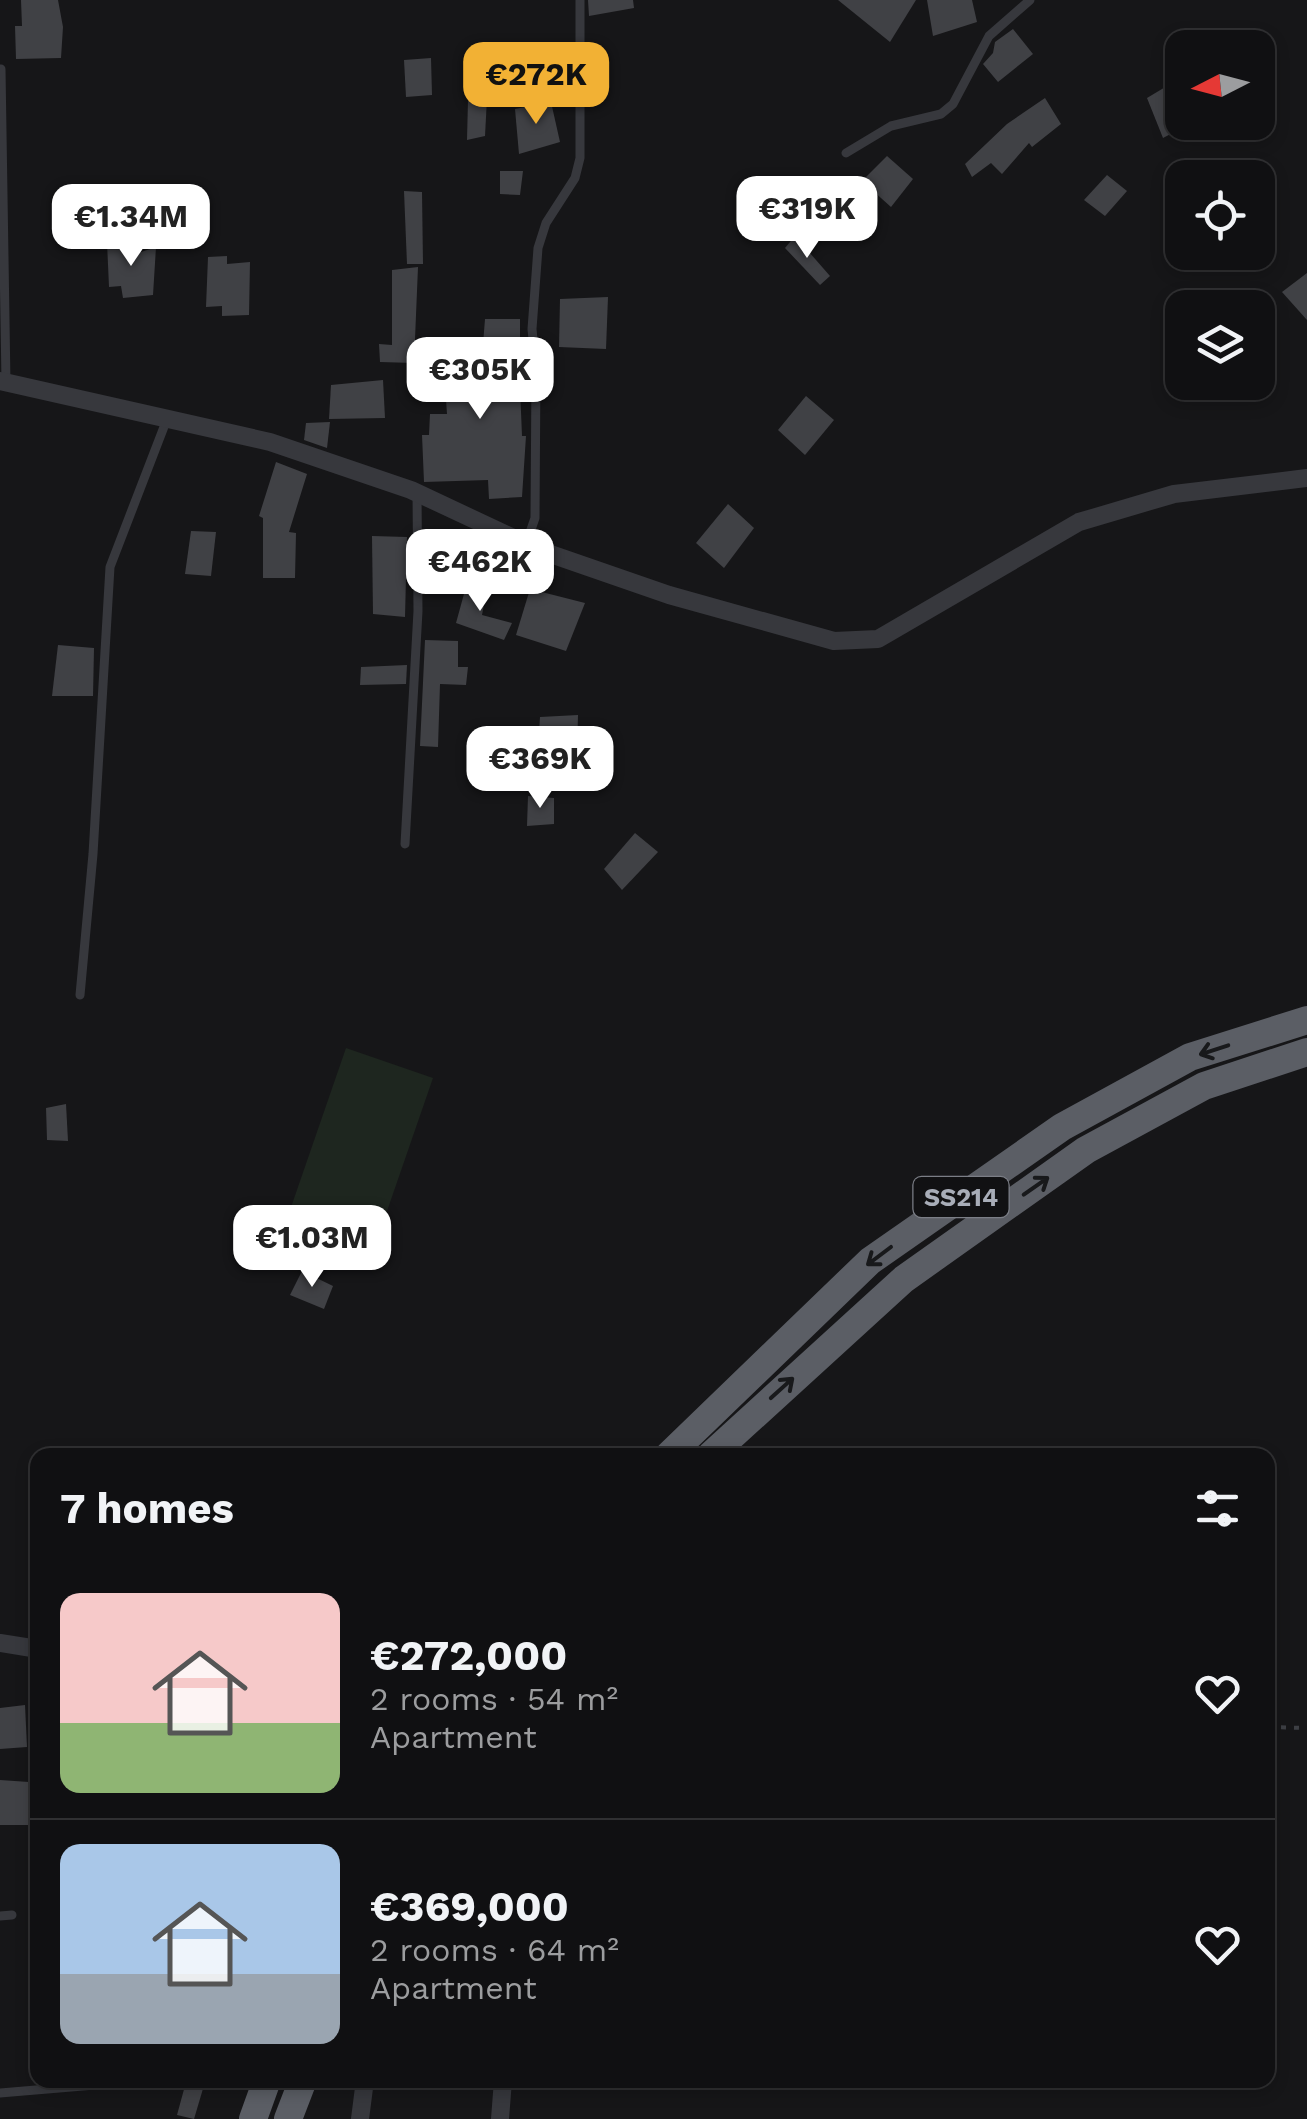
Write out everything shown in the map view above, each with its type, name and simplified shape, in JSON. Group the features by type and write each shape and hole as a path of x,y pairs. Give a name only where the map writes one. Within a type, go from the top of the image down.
{"highway":[{"name":"SS214","path":"676,1448 870,1261 1062,1127 1190,1057 1307,1020"},
{"name":"SS214","path":"719,1448 904,1279 1086,1150 1204,1086 1307,1052"},
{"path":"253,2119 264,2088"},
{"path":"288,2119 299,2088"}],"street":[{"path":"3,382 270,442 416,493 526,544 670,596 834,641 878,639 1080,522 1174,494 1307,478"},
{"path":"0,1643 30,1648"},
{"path":"360,2119 364,2088"},
{"path":"500,2119 502,2088"}],"lane":[{"path":"526,544 535,518 536,371 532,329 538,248 546,224 575,178 580,158 580,0"},
{"path":"846,153 891,126 941,114 953,104 989,36 1030,0"},
{"path":"1,69 3,382"},
{"path":"80,995 94,854 110,567 168,418"},
{"path":"404,844 418,611 416,493"},
{"path":"0,1916 12,1915"},
{"path":"0,2093 59,2088"}],"path":[{"path":"1275,1727 1307,1728"}],"shaded area":[{"path":"346,1048 433,1078 376,1243 289,1213"}],"building":[{"path":"21,0 58,0 63,27 61,58 16,59 15,26 22,26"},
{"path":"588,0 633,0 634,8 589,16"},
{"path":"838,0 916,0 890,42"},
{"path":"927,0 972,0 977,22 933,36"},
{"path":"1013,29 1033,54 998,82 983,64 993,53 995,42"},
{"path":"431,58 432,95 406,97 404,60"},
{"path":"1165,87 1163,138 1147,98"},
{"path":"487,98 485,136 467,140 468,100"},
{"path":"1045,98 1061,124 1032,147 1029,143 1002,174 991,163 972,177 965,164 1007,124"},
{"path":"551,102 560,142 519,154 515,109"},
{"path":"887,156 913,179 891,207 862,181"},
{"path":"500,171 523,171 520,195 500,194"},
{"path":"1107,175 1127,191 1105,216 1084,200"},
{"path":"404,191 422,192 423,264 407,264"},
{"path":"795,236 830,276 820,285 785,248"},
{"path":"107,242 140,244 141,252 156,247 153,295 123,298 121,286 109,287"},
{"path":"227,256 227,264 250,262 249,315 222,316 222,306 206,307 208,257"},
{"path":"418,267 414,363 380,362 379,344 392,345 392,270"},
{"path":"1307,273 1307,320 1282,292"},
{"path":"608,297 606,349 559,347 560,299"},
{"path":"485,319 520,319 520,344 503,343 497,389 520,387 522,436 526,436 522,497 489,499 488,480 424,482 422,435 429,435 430,414 447,414 444,371 463,368 464,353 482,357"},
{"path":"383,380 385,418 329,419 331,385"},
{"path":"806,396 834,420 805,455 778,430"},
{"path":"330,422 327,448 304,440 306,423"},
{"path":"276,462 307,474 289,532 296,533 295,578 263,578 263,518 259,516"},
{"path":"728,504 754,528 724,568 696,543"},
{"path":"191,531 216,532 211,576 185,574"},
{"path":"372,536 407,537 405,617 373,614"},
{"path":"467,583 487,589 482,615 512,623 504,640 456,623"},
{"path":"530,589 585,603 566,651 516,635"},
{"path":"425,640 458,641 458,667 468,667 466,685 440,684 438,747 420,746"},
{"path":"58,645 94,648 93,696 52,696"},
{"path":"407,665 406,684 360,685 361,667"},
{"path":"578,715 577,753 567,752 567,762 537,761 540,717"},
{"path":"528,796 554,798 554,824 527,826"},
{"path":"635,833 658,852 622,890 604,869"},
{"path":"66,1104 68,1141 47,1140 46,1108"},
{"path":"289,1219 314,1228 299,1265 277,1255"},
{"path":"302,1271 333,1286 324,1309 290,1295"},
{"path":"25,1705 27,1747 0,1749 0,1708"},
{"path":"0,1780 29,1782 28,1825 0,1825"},
{"path":"184,2088 203,2088 194,2119 177,2115"}]}
